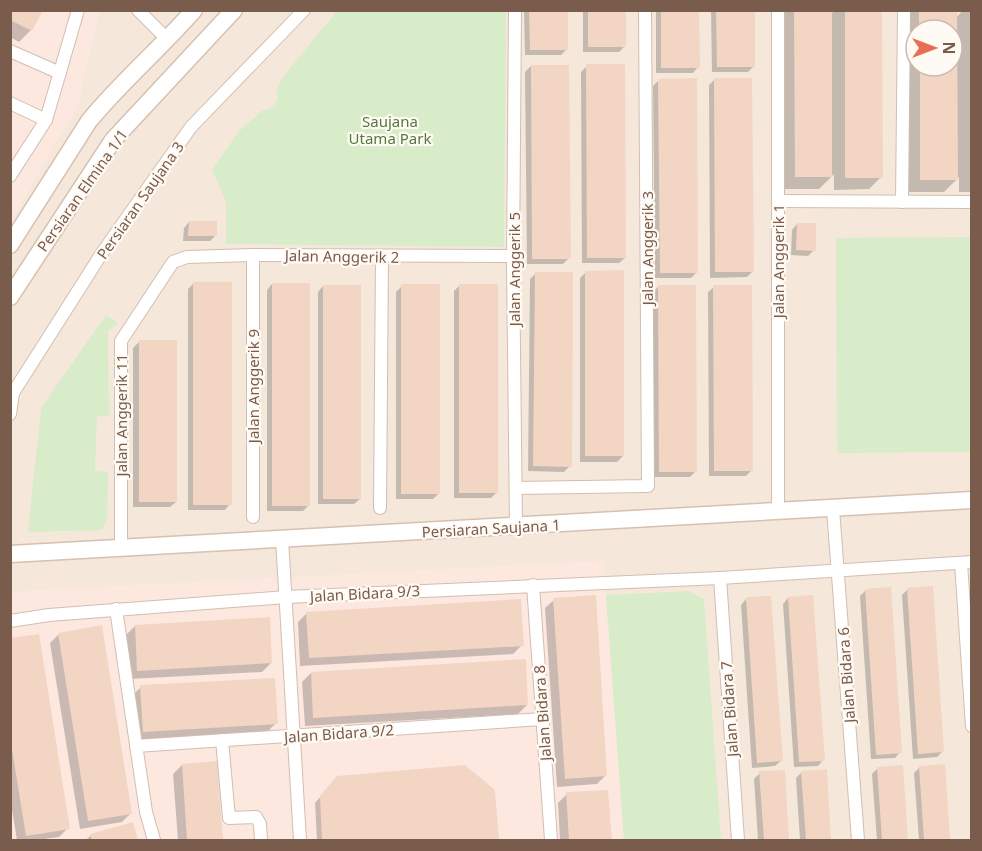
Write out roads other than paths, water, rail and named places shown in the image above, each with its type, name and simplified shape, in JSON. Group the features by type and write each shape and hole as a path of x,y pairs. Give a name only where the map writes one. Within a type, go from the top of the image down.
{"street":[{"path":"10,176 46,120 78,10"},
{"path":"138,10 168,40"},
{"name":"Persiaran Elmina 1/1","path":"10,244 89,121 194,10"},
{"name":"Persiaran Elmina 1/1","path":"10,297 113,140 234,10"},
{"name":"Persiaran Saujana 3","path":"10,414 13,393 102,253 191,128 304,10"},
{"name":"Jalan Anggerik 5","path":"515,10 513,256 516,526"},
{"name":"Jalan Anggerik 3","path":"516,488 648,486 645,10"},
{"name":"Jalan Anggerik 1","path":"778,10 778,512"},
{"path":"902,202 904,10"},
{"path":"10,51 60,73"},
{"path":"10,103 46,120"},
{"path":"778,201 972,202"},
{"name":"Jalan Anggerik 9","path":"253,255 253,517"},
{"name":"Jalan Anggerik 2","path":"172,262 187,256 513,256"},
{"path":"380,508 382,256"},
{"name":"Jalan Anggerik 11","path":"121,548 121,341 172,262"},
{"name":"Persiaran Saujana 1","path":"10,554 972,500"},
{"name":"Jalan Bidara 6","path":"833,509 858,840"},
{"path":"282,539 300,840"},
{"path":"966,562 972,726"},
{"name":"Jalan Bidara 9/3","path":"10,621 116,609 286,597 720,578 966,562"},
{"name":"Jalan Bidara 7","path":"720,578 738,840"},
{"name":"Jalan Bidara 8","path":"533,585 551,840"},
{"path":"116,609 146,812 154,840"},
{"name":"Jalan Bidara 9/2","path":"136,746 542,719"},
{"path":"222,740 229,818 256,817 260,824 261,840"}],"park label":[{"name":"Saujana Utama Park","path":"390,130"}]}
